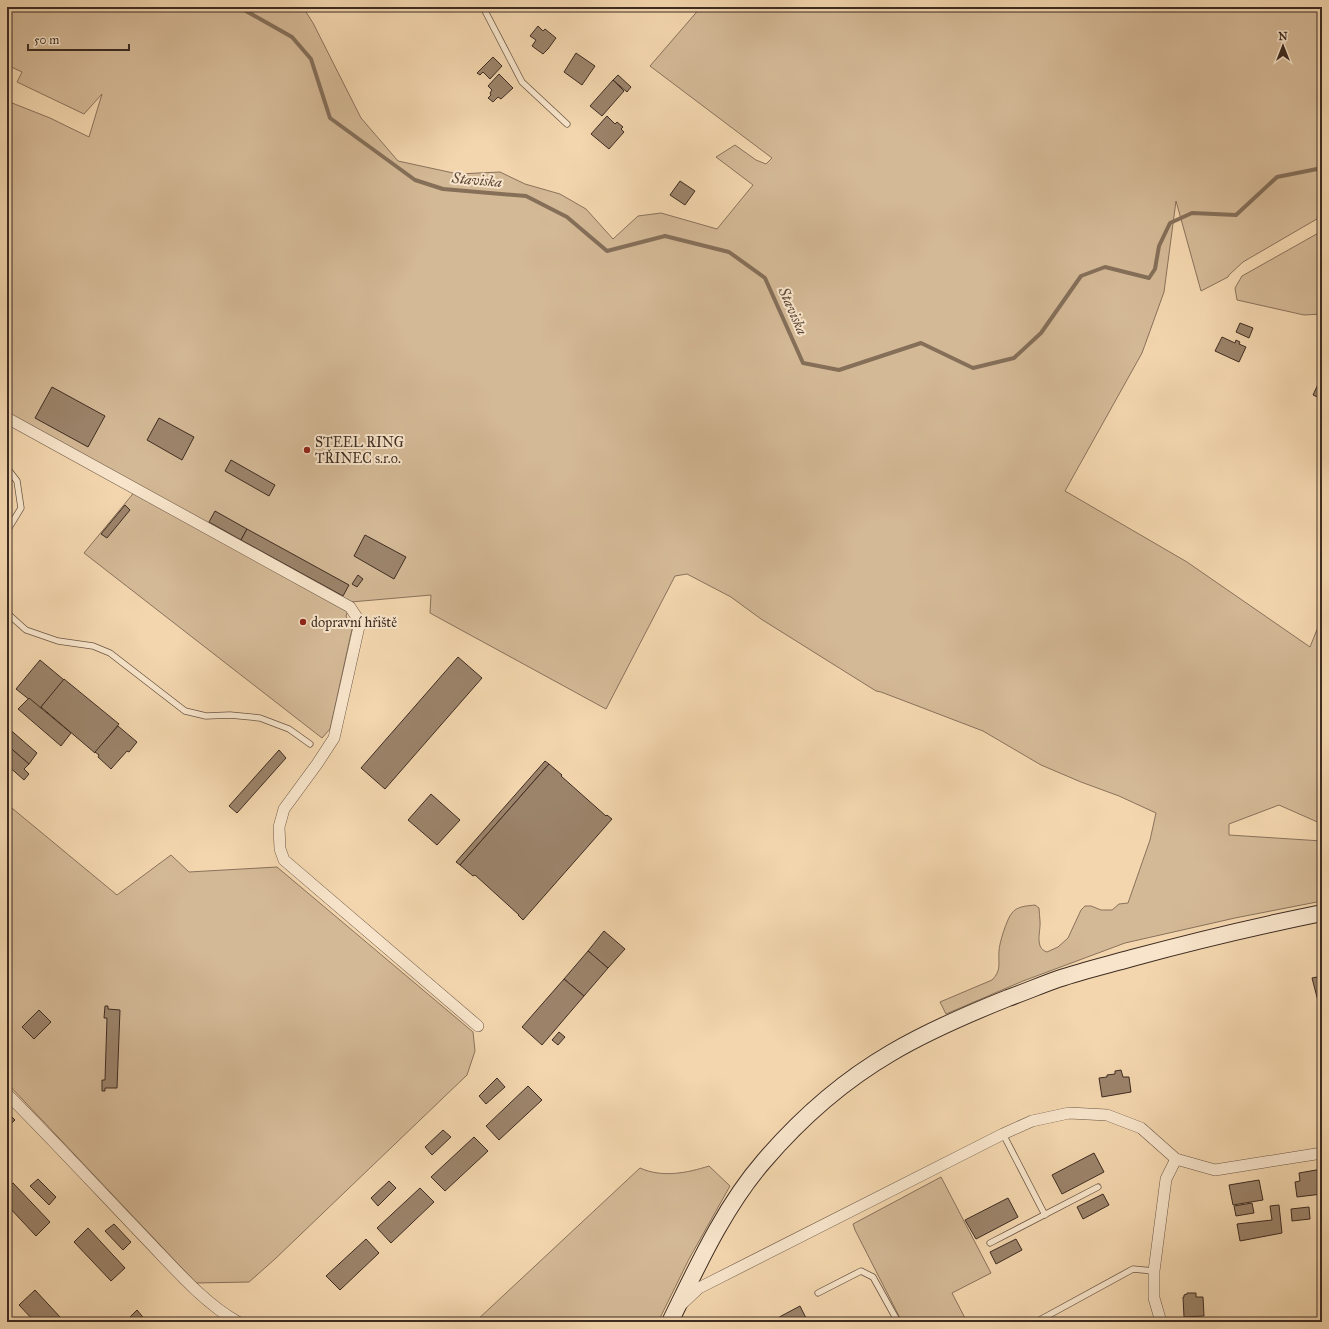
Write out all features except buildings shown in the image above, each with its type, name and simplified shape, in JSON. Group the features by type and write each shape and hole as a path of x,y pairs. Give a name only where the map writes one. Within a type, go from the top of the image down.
{"street":[{"path":"7,418 350,607 360,622 334,738 284,809 280,827 280,849 284,860 478,1026"},
{"path":"674,1315 726,1214 763,1162 818,1106 889,1054 924,1034 969,1014 1059,979 1191,942 1322,913"},
{"path":"7,1094 46,1132 191,1284 226,1315 238,1322"},
{"path":"674,1315 699,1288 1003,1134 1032,1121 1069,1113 1108,1115 1141,1128 1176,1159 1215,1170 1322,1153"},
{"path":"1161,1322 1154,1298 1154,1271 1166,1179 1176,1159"}],"lane":[{"path":"483,7 522,82 567,124"},
{"path":"7,468 17,481 21,508 7,531"},
{"path":"7,613 26,630 58,641 93,646 110,653 185,711 206,716 260,718 289,729 310,744"},
{"path":"1003,1134 1045,1215"},
{"path":"990,1243 1098,1187"},
{"path":"1036,1322 1133,1269 1154,1271"},
{"path":"818,1293 861,1271 873,1277 898,1322"}],"shaded area":[{"path":"7,7 298,7 306,12 313,23 361,118 398,161 458,174 500,172 525,184 560,194 586,209 613,239 638,216 661,213 717,229 753,185 716,157 735,145 756,160 766,164 772,158 650,66 701,7 1322,7 1322,216 1243,262 1228,277 1201,291 1176,201 1164,292 1142,353 1065,491 1187,562 1310,647 1322,617 1322,824 1279,805 1229,824 1229,835 1322,841 1322,901 1235,918 1125,943 1023,981 946,1014 940,1002 992,980 995,976 999,966 999,948 1004,931 1010,916 1017,909 1035,905 1039,908 1039,943 1043,950 1047,952 1058,947 1068,938 1081,910 1085,906 1091,906 1101,910 1112,910 1119,904 1128,903 1150,840 1156,813 1119,796 1041,765 983,731 876,691 761,619 731,597 687,574 675,576 606,709 430,613 431,595 351,602 346,616 352,629 330,729 322,738 84,553 132,495 137,485 7,413 7,101 50,118 89,137 102,94 84,114 17,82 22,72 7,65"},
{"path":"1322,231 1322,314 1304,315 1237,300 1235,288 1242,276"},
{"path":"7,804 117,895 171,855 189,872 277,867 473,1032 475,1051 467,1075 275,1259 249,1282 196,1283 7,1083"},
{"path":"709,1166 730,1186 689,1259 658,1322 475,1322 640,1168 666,1174 692,1171"},
{"path":"941,1177 991,1273 952,1293 967,1322 902,1322 853,1224"}],"waterway":[{"name":"Staviska","path":"239,7 292,37 311,59 330,118 415,180 443,189 526,196 567,217 607,251 665,236 729,252 765,278 803,363 839,370 921,343 973,368 1014,358 1041,333 1081,276 1105,267 1149,278 1155,269 1159,246 1170,223 1192,213 1236,215 1277,177 1322,168"}],"place":[{"name":"STEEL RING TŘINEC s.r.o.","path":"307,450"},
{"name":"dopravní hřiště","path":"303,622"}]}
